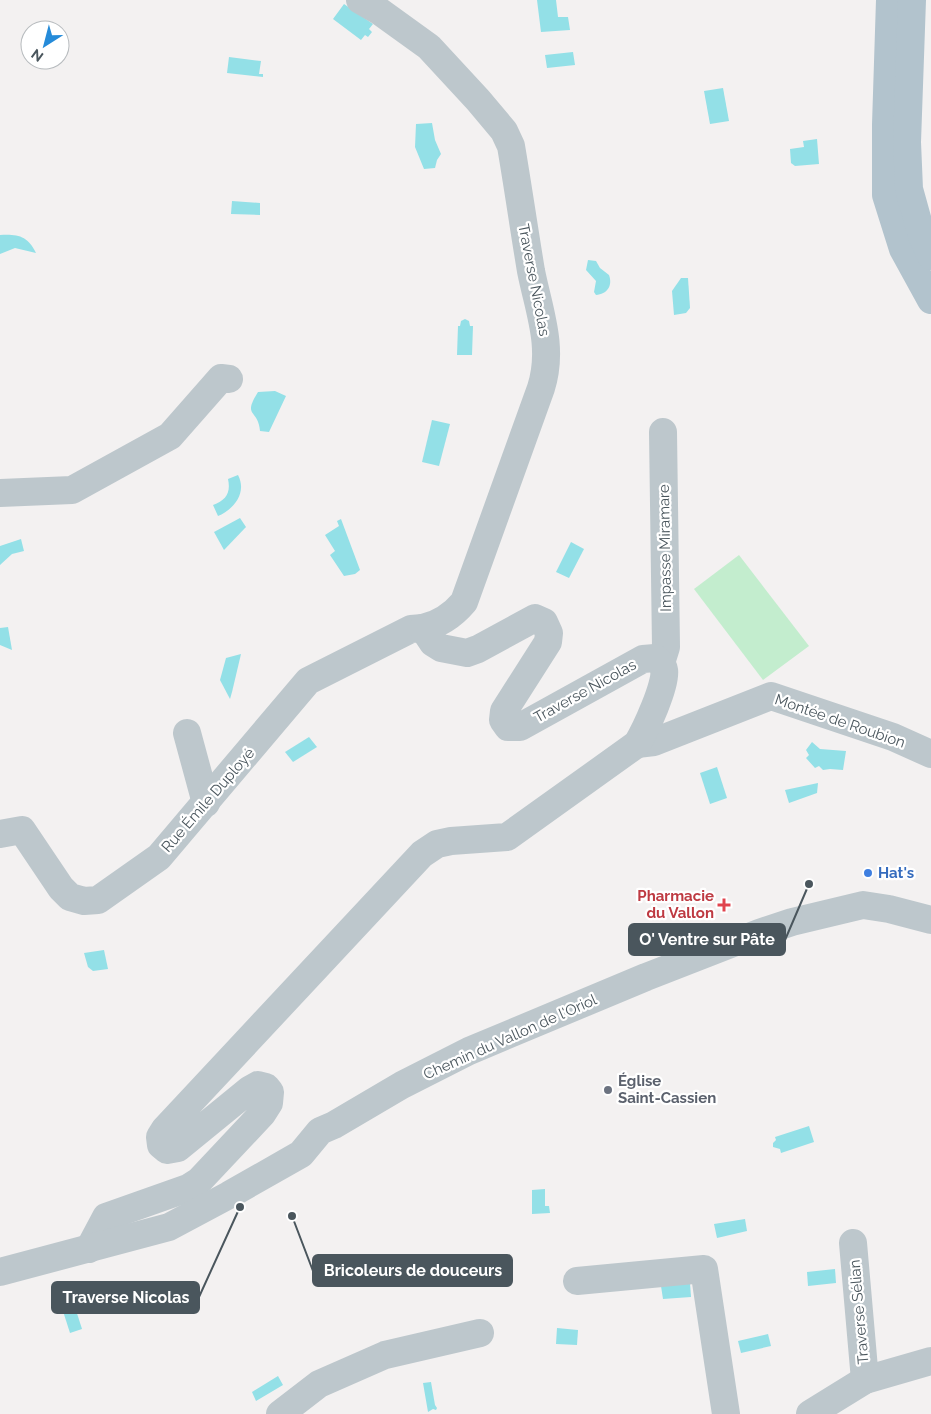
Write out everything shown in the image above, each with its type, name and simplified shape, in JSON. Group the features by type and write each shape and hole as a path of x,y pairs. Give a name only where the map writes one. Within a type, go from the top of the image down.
{"main road":[{"path":"890,0 886,195 903,249 931,300"},
{"path":"912,0 906,142 909,189 922,236 931,256"}],"street":[{"name":"Traverse Nicolas","path":"360,0 429,46 504,131 511,146 547,346 546,373 464,602 455,613 433,626 423,628 433,643 441,648 467,653 535,618 544,622 549,633 548,642 504,711 503,720 508,727 520,727 643,659 655,658 661,663"},
{"path":"0,493 72,490 170,436 221,378 229,379"},
{"name":"Impasse Miramare","path":"661,663 666,647 663,432"},
{"name":"Rue Émile Duployé","path":"0,834 22,830 62,888 70,896 84,901 98,900 159,857 308,681 411,629 423,628"},
{"path":"89,1249 106,1217 188,1188 199,1180 262,1114 269,1103 270,1092 266,1086 258,1085 249,1090 178,1148 167,1150 161,1145 160,1137 165,1129 422,854 436,844 451,841 507,837 637,744 646,730 663,684 665,672 661,663"},
{"name":"Montée de Roubion","path":"637,744 654,742 771,696 893,737 931,754"},
{"path":"187,733 206,803"},
{"name":"Chemin du Vallon de l'Oriol","path":"0,1272 169,1227 301,1154 320,1131 334,1125 402,1085 469,1051 646,977 792,922 863,905 889,909 931,920"},
{"name":"Traverse Sélian","path":"853,1243 865,1380"},
{"path":"577,1281 704,1269 726,1414"},
{"path":"280,1414 319,1384 385,1356 480,1332"},
{"path":"810,1414 865,1380 931,1361"}],"green space":[{"path":"739,555 809,646 763,680 694,589"}],"water":[{"path":"537,0 556,0 558,17 568,17 570,30 541,32"},
{"path":"344,4 373,24 369,29 372,32 368,37 365,35 361,40 333,19"},
{"path":"573,52 575,65 547,68 545,55"},
{"path":"229,57 261,61 259,74 263,74 263,77 227,73"},
{"path":"723,88 729,121 710,124 704,91"},
{"path":"432,123 435,140 441,154 435,168 424,169 415,147 416,124"},
{"path":"817,139 819,164 795,166 791,163 790,149 804,147 803,141"},
{"path":"232,201 260,203 260,215 231,214"},
{"path":"0,235 22,237 30,243 36,253 15,248 0,254"},
{"path":"588,260 596,261 600,268 609,275 610,286 603,293 596,295 594,292 596,281 586,270"},
{"path":"681,278 688,278 690,308 686,313 674,315 672,291"},
{"path":"465,319 469,321 470,326 473,326 472,355 457,355 458,326"},
{"path":"275,391 286,396 269,432 260,431 257,419 251,410 253,400 258,392"},
{"path":"432,420 450,424 439,466 422,462"},
{"path":"238,475 241,488 238,499 230,509 218,516 213,505 227,495 229,488 228,479"},
{"path":"240,518 246,527 224,550 214,532"},
{"path":"341,519 360,570 355,574 344,576 330,555 335,551 325,535 339,526 337,521"},
{"path":"21,539 24,551 12,554 0,565 0,546"},
{"path":"571,542 584,549 569,578 556,572"},
{"path":"8,627 12,650 0,645 0,628"},
{"path":"241,654 230,699 220,680 226,658"},
{"path":"309,737 317,747 293,762 285,752"},
{"path":"812,742 820,749 846,751 843,770 823,770 819,766 815,768 806,758 809,755 806,750"},
{"path":"717,767 727,798 710,804 700,773"},
{"path":"818,783 817,793 789,803 785,790"},
{"path":"104,950 108,969 93,971 88,967 84,953"},
{"path":"809,1126 814,1142 781,1153 780,1149 773,1147 773,1143 776,1140 775,1137"},
{"path":"545,1189 545,1206 549,1206 550,1213 532,1214 532,1190"},
{"path":"745,1219 747,1231 717,1238 714,1224"},
{"path":"835,1269 836,1283 808,1286 807,1272"},
{"path":"690,1283 691,1297 663,1299 661,1286"},
{"path":"74,1304 82,1329 70,1333 62,1308"},
{"path":"557,1328 578,1330 577,1345 556,1344"},
{"path":"768,1334 771,1346 741,1353 738,1341"},
{"path":"278,1376 283,1385 256,1401 252,1392"},
{"path":"431,1382 437,1408 428,1412 423,1383"}],"place":[{"name":"Hat's","path":"868,873"},
{"name":"O' Ventre sur Pâte","path":"809,884"},
{"name":"Pharmacie du Vallon","path":"724,905"},
{"name":"Église Saint-Cassien","path":"608,1090"},
{"name":"Traverse Nicolas","path":"240,1207"},
{"name":"Bricoleurs de douceurs","path":"292,1216"}]}
